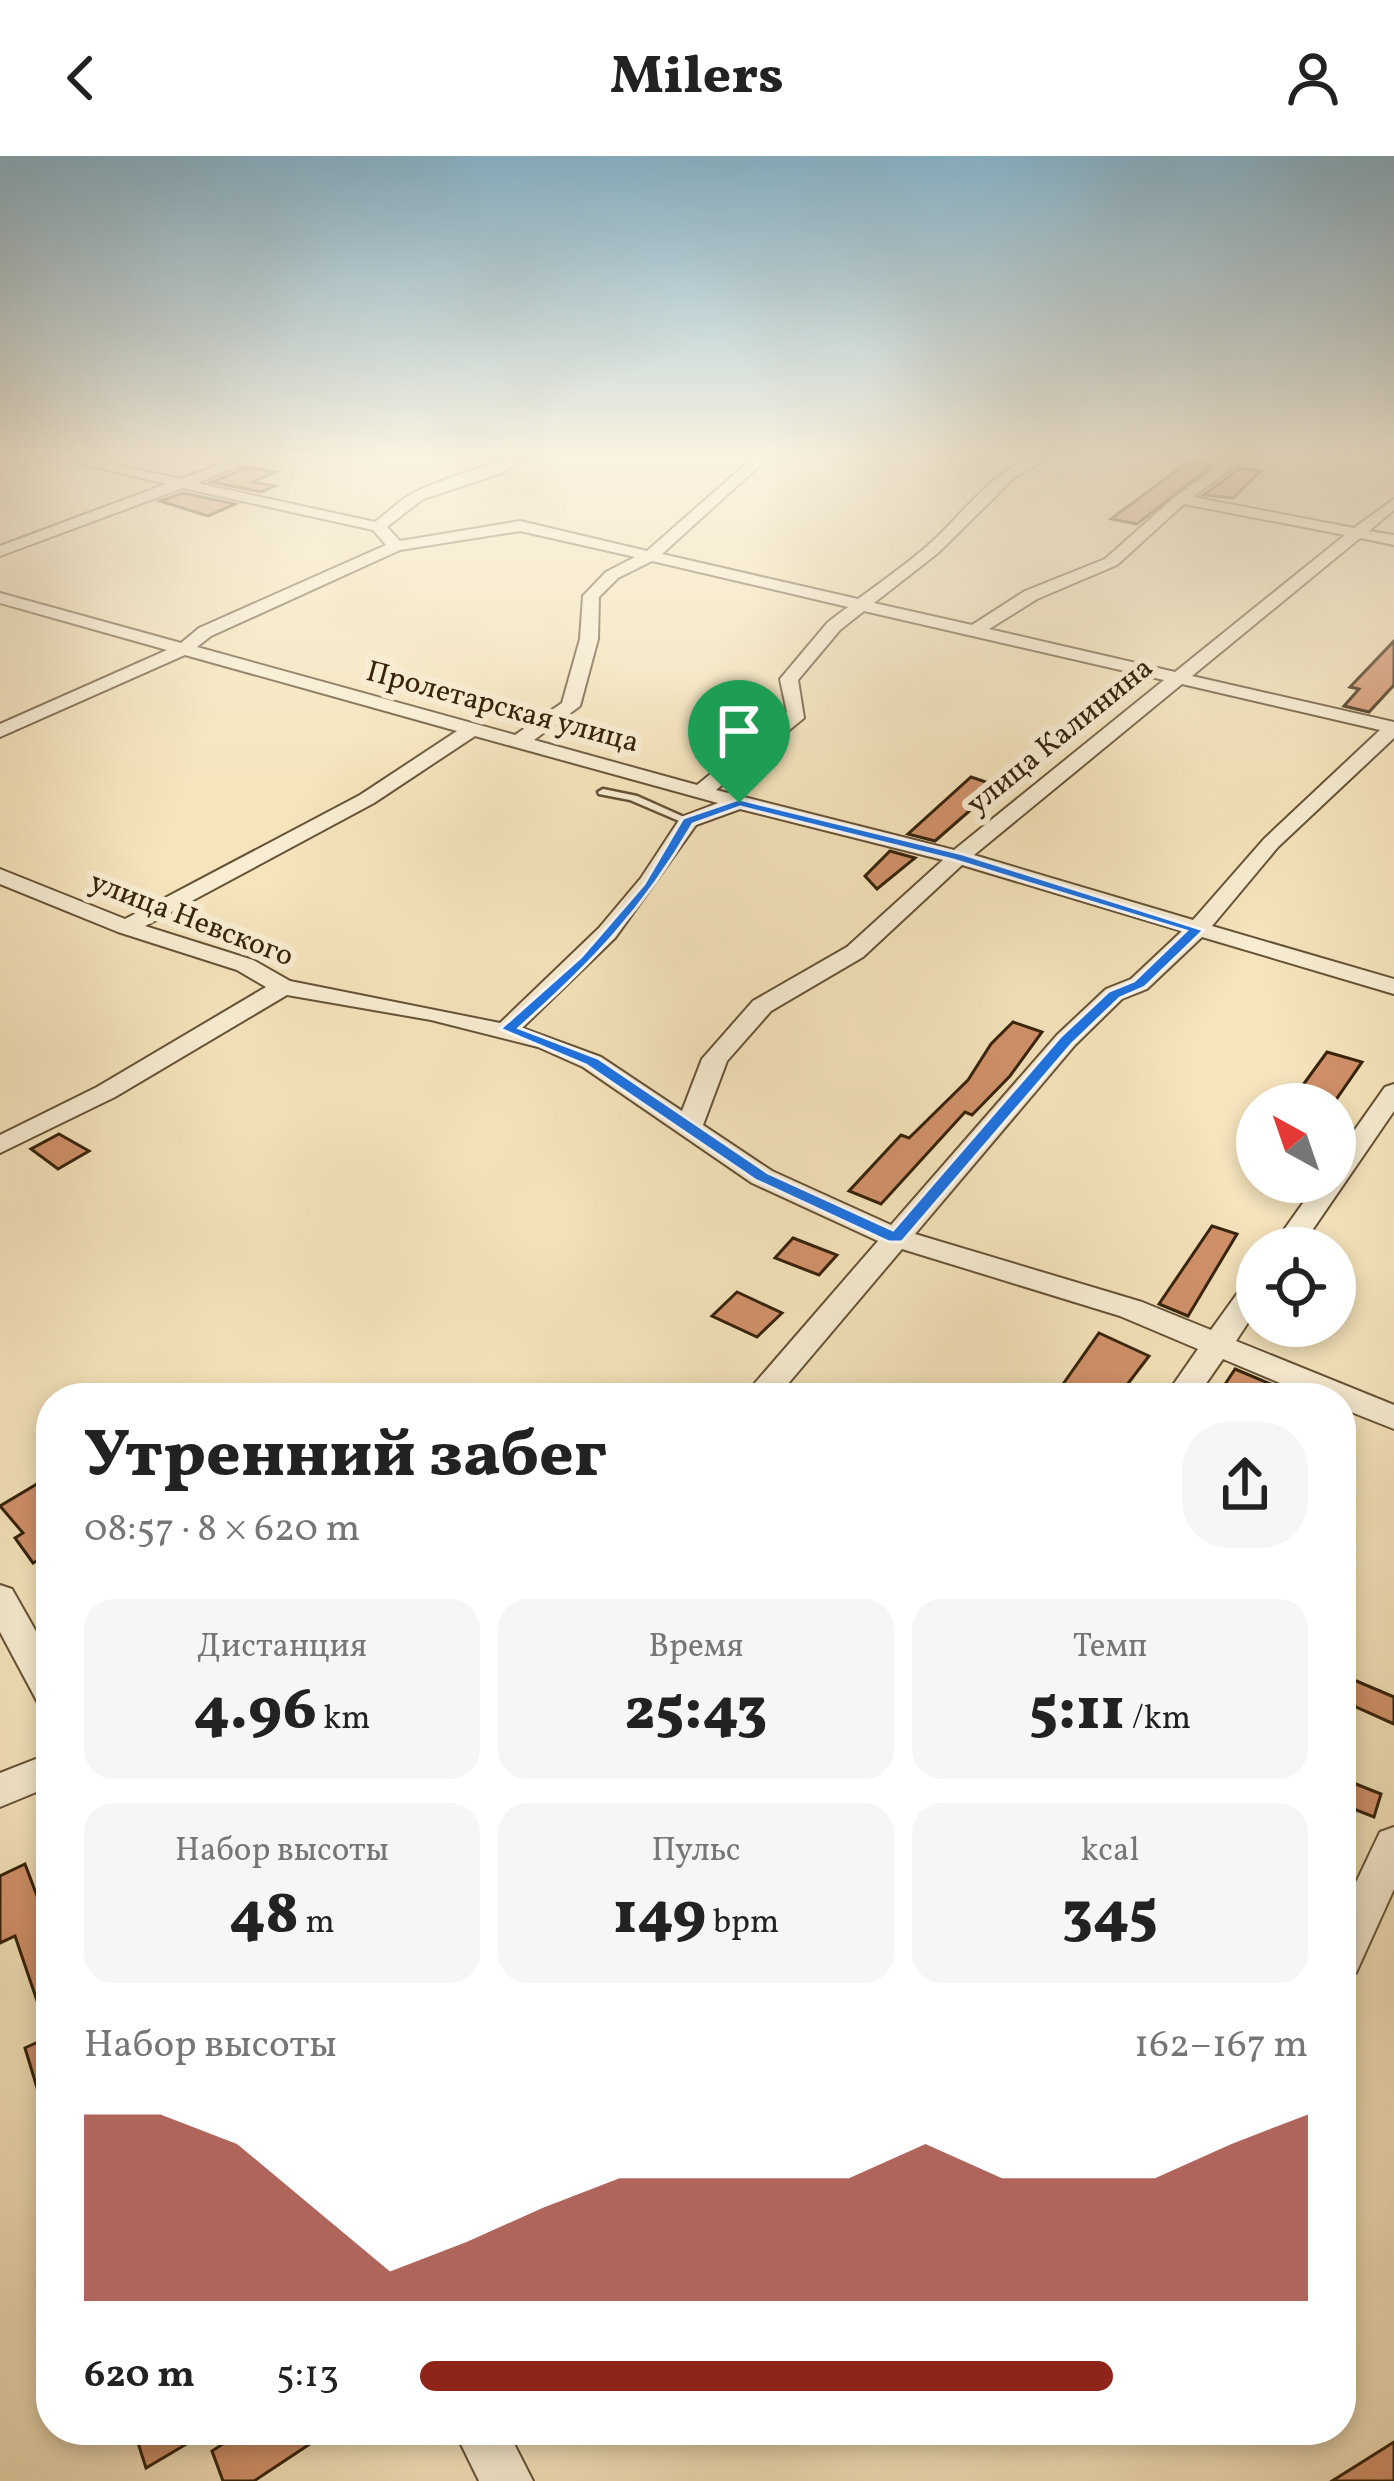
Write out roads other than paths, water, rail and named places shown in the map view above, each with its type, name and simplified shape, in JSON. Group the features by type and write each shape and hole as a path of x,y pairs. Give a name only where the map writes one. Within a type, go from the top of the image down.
{"street":[{"path":"0,731 184,649 205,632 355,564"},
{"path":"518,742 571,706 589,639 590,596 611,575 633,564"},
{"path":"693,564 1394,728"},
{"path":"701,793 797,714 789,679 834,626 914,564"},
{"path":"978,629 1031,595 1106,564"},
{"name":"улица Калинина","path":"688,1130 716,1059 762,1006 855,952 958,857 1320,564"},
{"name":"Пролетарская улица","path":"0,598 701,793 958,857 1394,987"},
{"path":"771,1383 1066,1040 1114,994 1139,984 1196,930 1271,843 1394,728"},
{"path":"126,927 367,799 472,729"},
{"path":"508,1029 586,961 650,886 688,821 739,803"},
{"name":"улица Невского","path":"0,876 126,927 245,965 283,987 508,1029 592,1062 762,1177 896,1238 1131,1309 1314,1383"},
{"path":"0,1145 106,1092 283,987"},
{"path":"1356,1148 1394,1092"},
{"path":"1190,1383 1236,1316"},
{"name":"улица Невского","path":"1356,1401 1394,1418"},
{"path":"0,1599 36,1665"},
{"path":"0,1790 36,1775"},
{"path":"1356,1927 1394,1845"},
{"path":"488,2445 508,2481"}],"lane":[{"path":"604,792 633,798 688,821"}]}
